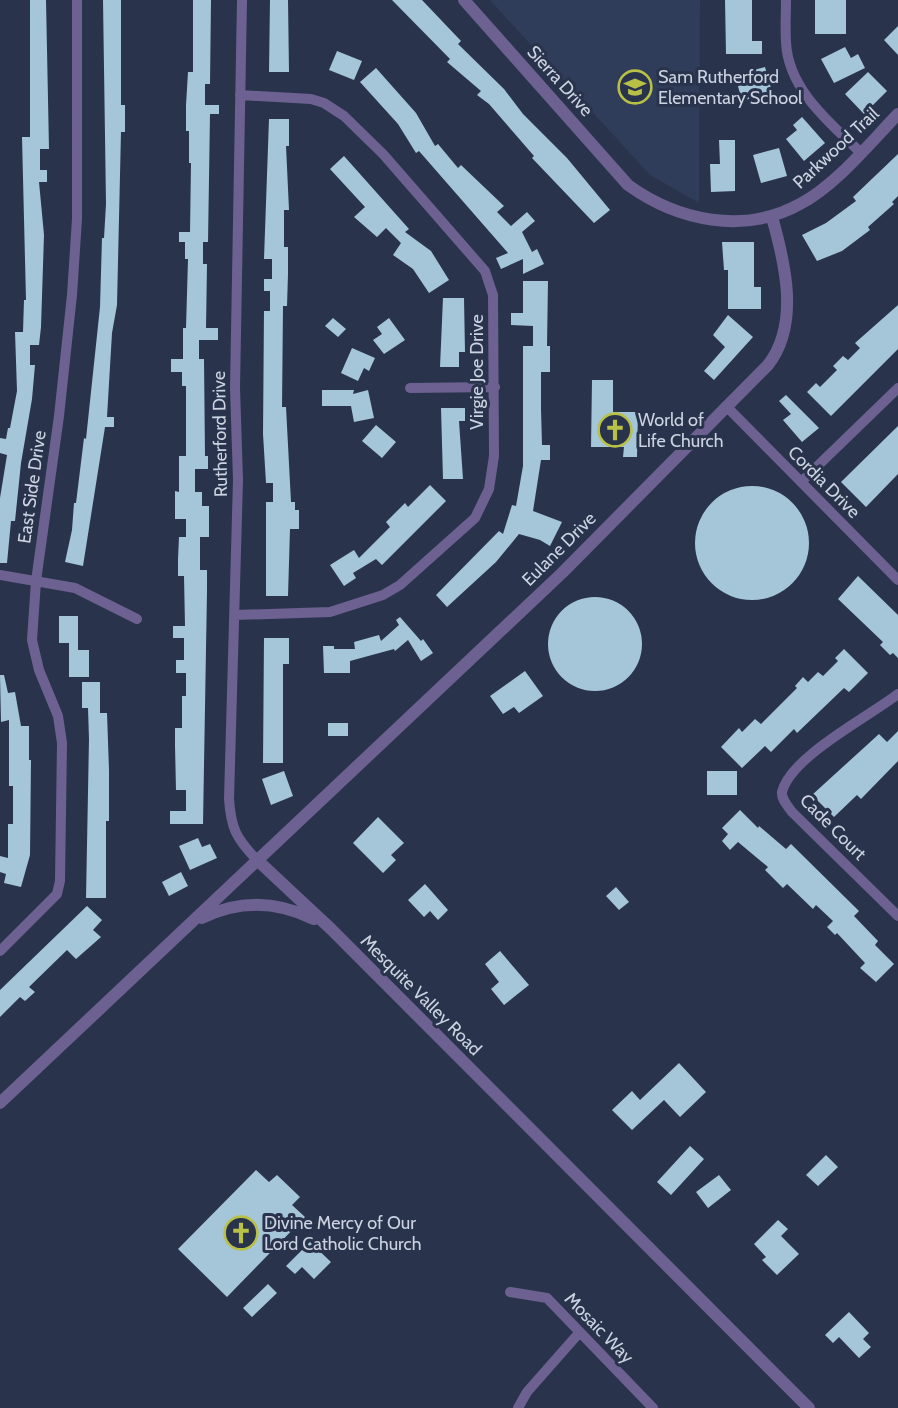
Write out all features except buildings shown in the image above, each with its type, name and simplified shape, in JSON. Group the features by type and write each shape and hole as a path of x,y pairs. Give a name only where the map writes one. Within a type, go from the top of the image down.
{"street":[{"name":"East Side Drive","path":"0,951 57,894 60,881 62,743 58,716 39,670 32,640 36,581 59,416 72,296 77,219 77,0"},
{"name":"Rutherford Drive","path":"242,0 235,388 238,480 231,819 238,841 256,859"},
{"name":"Sierra Drive","path":"464,0 628,185"},
{"path":"786,0 786,44 792,69 809,100 860,152"},
{"name":"Virgie Joe Drive","path":"235,615 330,612 383,595 408,577 475,518 489,489 494,456 495,387 494,294 485,270 383,154 344,116 324,103 311,99 240,95"},
{"name":"Parkwood Trail","path":"628,185 648,200 705,220 730,221 772,217 801,204 816,194 898,114"},
{"name":"Eulane Drive","path":"256,859 562,573 768,365 783,340 786,281 772,217"},
{"path":"410,388 495,387"},
{"path":"801,482 898,388"},
{"name":"Cordia Drive","path":"726,406 898,580"},
{"path":"0,575 75,588 137,619"},
{"name":"Cade Court","path":"898,694 837,733 798,768 782,792 782,798 792,812 898,916"},
{"path":"0,1103 256,859"},
{"name":"Mesquite Valley Road","path":"256,859 327,925 809,1408"},
{"path":"190,923 218,910 240,904 258,904 296,911 327,925"},
{"name":"Mosaic Way","path":"510,1292 547,1298 653,1408"},
{"path":"518,1408 527,1392 579,1333"}],"shaded area":[{"name":"Sam Rutherford Elementary School","path":"490,0 700,0 699,203 650,175"}],"place":[{"name":"Sam Rutherford Elementary School","path":"635,87"},
{"name":"World of Life Church","path":"615,430"},
{"name":"Divine Mercy of Our Lord Catholic Church","path":"241,1233"}]}
